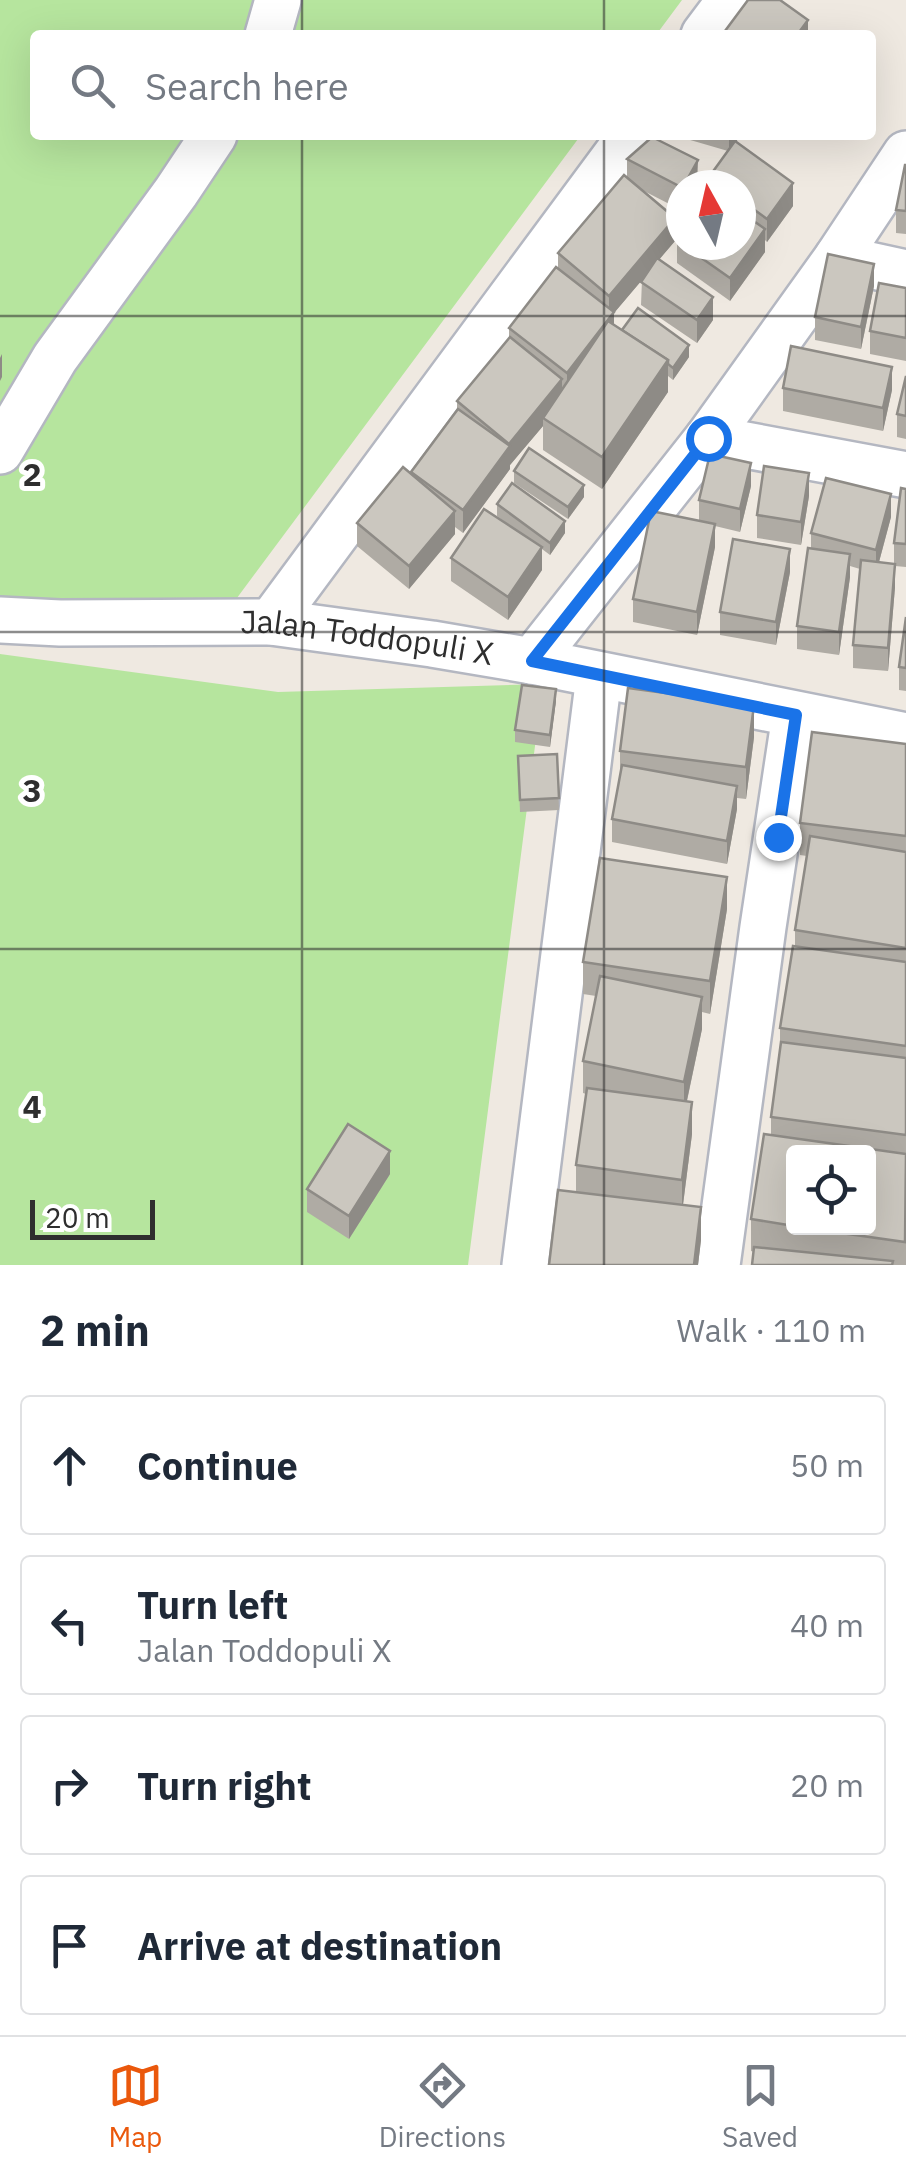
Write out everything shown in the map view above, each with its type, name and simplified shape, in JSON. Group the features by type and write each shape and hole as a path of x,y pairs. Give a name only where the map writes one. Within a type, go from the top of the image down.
{"street":[{"path":"269,30 278,0"},
{"path":"0,451 55,358 211,140"},
{"path":"271,622 626,140"},
{"path":"532,661 708,438 906,154"},
{"path":"837,258 906,272"},
{"path":"708,438 906,474"},
{"name":"Jalan Toddopuli X","path":"0,620 271,622 532,661 906,736"},
{"path":"525,1265 600,676"},
{"path":"717,1265 796,715"}],"green space":[{"path":"0,0 682,0 660,30 30,30 30,140 577,140 231,606 0,597"},
{"path":"0,654 278,692 543,684 468,1265 0,1265"}],"building":[{"path":"748,0 780,0 808,20 801,30 726,30"},
{"path":"649,140 658,140 698,160 692,170 666,170 666,179 627,159"},
{"path":"735,141 793,183 767,219 756,211 756,170 714,170"},
{"path":"906,165 906,211 896,210"},
{"path":"624,175 666,210 666,229 609,296 558,253"},
{"path":"756,223 765,229 756,242"},
{"path":"828,254 874,264 861,327 815,317"},
{"path":"657,258 713,297 697,320 641,282"},
{"path":"704,260 743,260 730,278"},
{"path":"556,267 614,312 567,373 509,328"},
{"path":"879,283 906,288 906,338 870,331"},
{"path":"638,308 689,345 673,368 668,360 622,330"},
{"path":"608,321 668,360 602,457 543,418"},
{"path":"510,337 562,379 509,444 457,401"},
{"path":"791,346 892,367 883,408 783,388"},
{"path":"906,376 906,416 897,414"},
{"path":"458,409 510,446 463,510 411,472"},
{"path":"529,448 584,485 568,507 514,471"},
{"path":"710,454 751,463 740,509 699,500"},
{"path":"764,466 809,473 801,522 757,515"},
{"path":"403,467 455,511 409,566 357,523"},
{"path":"826,478 891,494 876,550 811,533"},
{"path":"512,483 565,521 550,543 497,504"},
{"path":"901,488 906,489 906,544 894,543"},
{"path":"484,509 542,547 508,597 451,558"},
{"path":"651,511 715,524 697,612 633,599"},
{"path":"733,539 790,549 776,622 720,612"},
{"path":"808,548 850,554 839,632 797,626"},
{"path":"861,560 895,564 888,648 853,645"},
{"path":"906,617 906,668 899,667"},
{"path":"522,685 556,689 550,735 515,730"},
{"path":"628,688 754,705 746,767 620,751"},
{"path":"812,732 906,744 906,836 800,823"},
{"path":"557,754 559,798 520,800 518,756"},
{"path":"622,765 737,786 727,841 612,819"},
{"path":"810,836 906,852 906,948 795,930"},
{"path":"600,858 727,877 710,981 583,962"},
{"path":"793,946 906,962 906,1046 780,1028"},
{"path":"600,976 702,997 684,1082 583,1061"},
{"path":"781,1042 906,1058 906,1135 771,1117"},
{"path":"587,1088 692,1102 682,1180 576,1165"},
{"path":"348,1124 390,1151 349,1216 307,1189"},
{"path":"764,1134 842,1145 786,1145 786,1225 751,1219"},
{"path":"876,1150 906,1154 905,1242 856,1235 876,1235"},
{"path":"558,1190 701,1207 694,1265 549,1265"},
{"path":"754,1247 893,1261 892,1265 752,1265"}],"route":[{"path":"708,438 532,661 796,715 778,837"}]}
